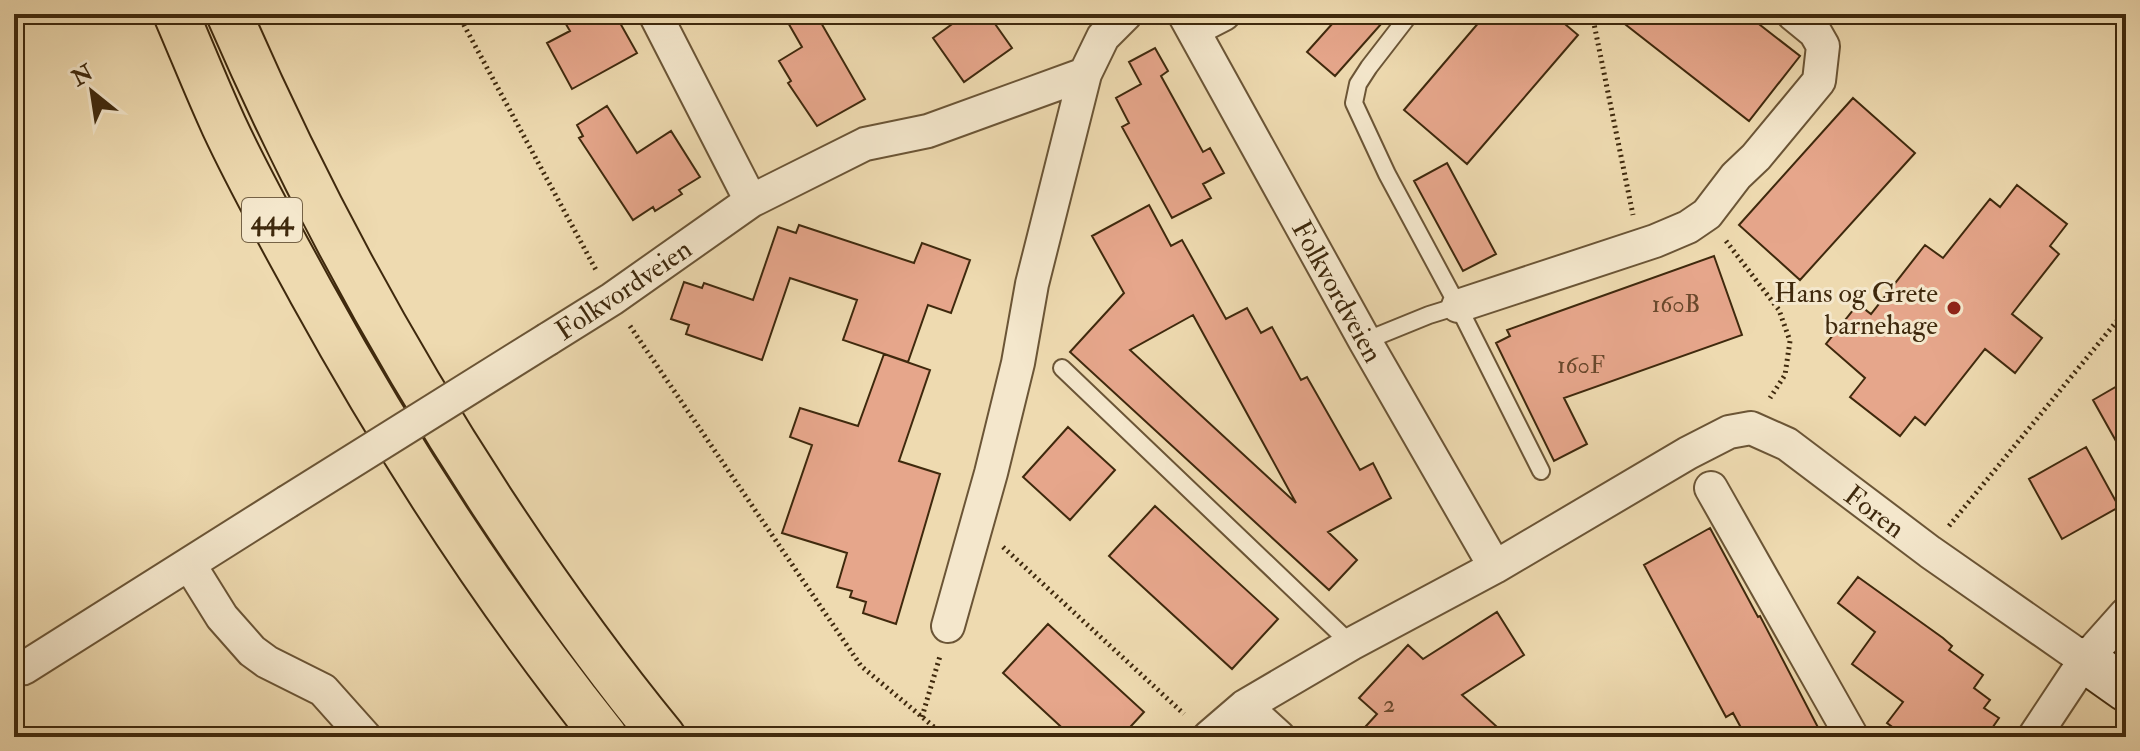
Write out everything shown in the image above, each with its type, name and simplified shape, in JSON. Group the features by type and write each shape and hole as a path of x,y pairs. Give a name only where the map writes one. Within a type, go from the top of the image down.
{"highway":[{"name":"444","path":"176,14 224,127 278,231 403,453 465,550 553,673 605,737"},
{"name":"444","path":"229,14 270,109 345,256 422,394 535,567 663,737"}],"street":[{"path":"655,14 751,201"},
{"path":"948,626 1018,363 1032,284 1085,74 1103,37 1126,14"},
{"path":"1188,22 1224,14"},
{"path":"1458,306 1639,247 1688,227 1707,214 1819,81 1823,46 1815,32 1793,14"},
{"name":"Folkvordveien","path":"1188,22 1495,567"},
{"name":"Folkvordveien","path":"14,662 24,668 612,299 751,201 865,144 928,131 1085,74"},
{"path":"1198,727 1245,706 1729,432 1751,428"},
{"name":"Foren","path":"1751,428 1787,444 1930,552 2126,689"},
{"path":"1711,488 1852,737"},
{"path":"189,564 222,617 252,651 267,662 323,690 365,737"},
{"path":"2034,737 2085,660 2126,614"},
{"path":"1245,706 1279,737"}],"lane":[{"path":"1410,14 1358,84 1354,103 1387,174 1541,471"},
{"path":"1365,341 1458,306"},
{"path":"1062,368 1351,644"}],"path":[{"path":"458,14 612,299 861,666 946,737"},
{"path":"1592,14 1639,247"},
{"path":"1707,214 1779,310 1790,341 1785,375 1751,428"},
{"path":"1930,552 2126,310"},
{"path":"977,521 1198,727"},
{"path":"922,717 948,626"}],"building":[{"path":"560,14 615,14 637,53 572,89 547,43 570,31"},
{"path":"783,14 816,14 865,99 817,126 788,83 791,81 779,61 802,47"},
{"path":"966,14 988,14 1012,48 964,82 933,38"},
{"path":"1341,14 1390,14 1335,76 1307,52"},
{"path":"1486,14 1553,14 1578,35 1467,164 1404,110"},
{"path":"1612,14 1746,14 1800,56 1749,121"},
{"path":"1155,48 1168,71 1161,76 1203,152 1210,148 1224,173 1203,184 1211,198 1172,218 1122,127 1129,123 1116,98 1141,84 1129,62"},
{"path":"1853,98 1915,153 1800,280 1739,225"},
{"path":"607,106 637,153 671,131 700,177 679,190 682,194 633,220 579,138 583,136 577,125"},
{"path":"1447,163 1496,254 1463,271 1414,181"},
{"path":"2017,185 2067,224 2050,246 2059,254 2012,314 2042,338 2015,373 1985,349 1925,425 1915,417 1900,436 1850,397 1865,378 1826,344 1858,304 1871,314 1925,245 1943,258 1990,199 2000,207"},
{"path":"1149,205 1171,246 1182,240 1226,319 1247,308 1261,333 1272,327 1301,380 1307,377 1360,470 1373,463 1391,498 1328,532 1357,560 1329,590 1070,352 1124,293 1092,236","holes":["1193,315 1296,503 1130,350"]},
{"path":"799,225 914,263 922,243 970,260 951,313 928,305 908,362 843,340 857,300 790,278 762,360 686,334 689,325 671,319 684,282 702,288 704,283 753,300 778,227 796,233"},
{"path":"1714,256 1742,335 1564,398 1587,444 1554,461 1496,343 1510,336 1507,330"},
{"path":"884,354 930,370 899,461 940,474 896,624 863,613 866,602 850,597 852,591 837,587 847,553 782,533 812,445 790,437 800,408 858,426"},
{"path":"2126,381 2126,459 2093,400"},
{"path":"1068,427 1115,470 1070,520 1023,477"},
{"path":"2086,447 2119,507 2062,539 2029,479"},
{"path":"1155,506 1278,619 1232,669 1109,556"},
{"path":"1710,528 1823,737 1746,737 1733,713 1726,717 1644,565"},
{"path":"1858,577 1943,638 1952,646 1949,650 1983,675 1974,688 1990,700 1984,708 1999,718 1986,737 1906,737 1887,723 1903,702 1852,664 1875,632 1838,603"},
{"path":"1497,612 1524,655 1462,695 1508,737 1356,737 1377,714 1359,698 1408,645 1423,659"},
{"path":"1048,624 1144,712 1121,737 1072,737 1003,673"}],"place":[{"name":"Hans og Grete barnehage","path":"1954,308"}]}
